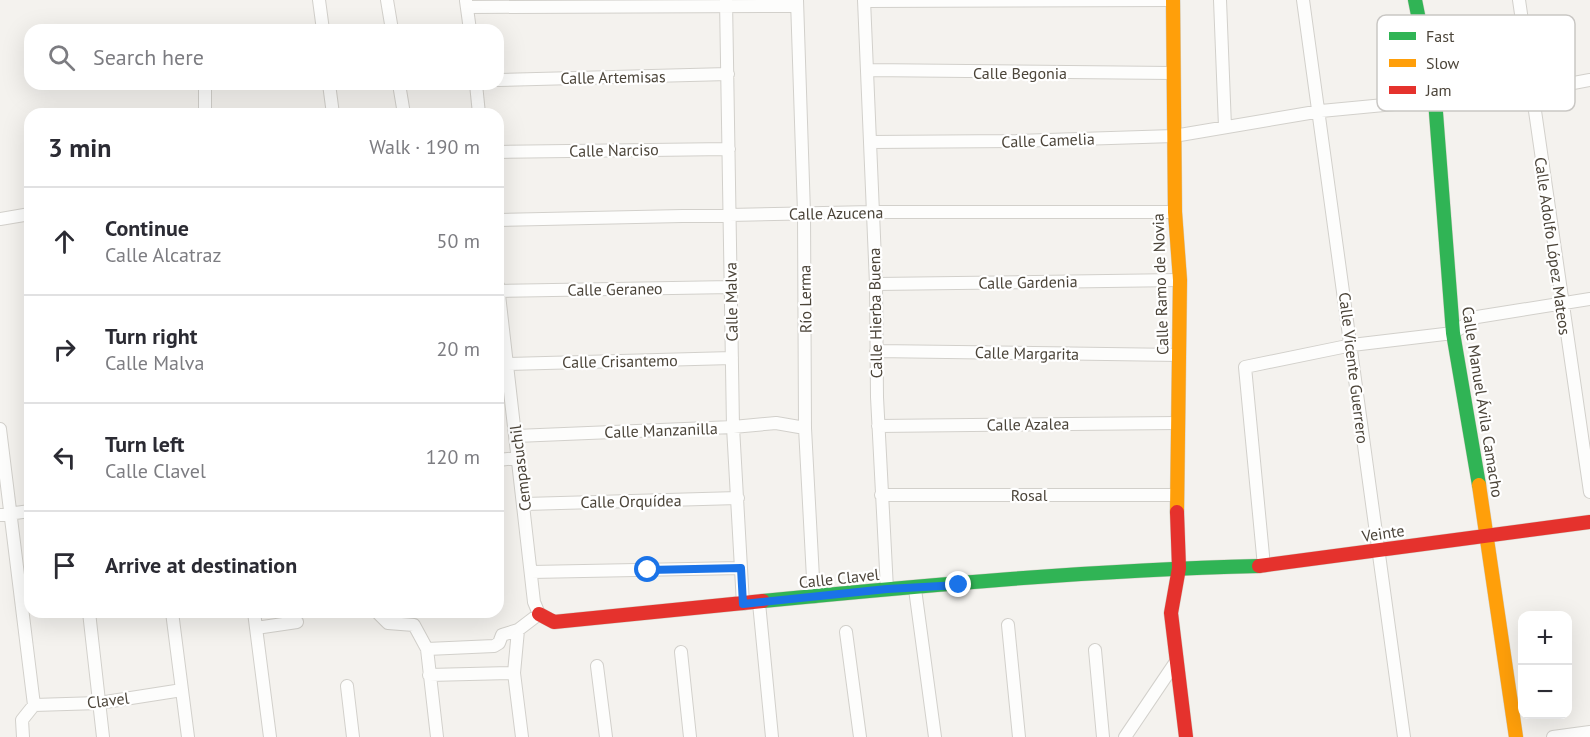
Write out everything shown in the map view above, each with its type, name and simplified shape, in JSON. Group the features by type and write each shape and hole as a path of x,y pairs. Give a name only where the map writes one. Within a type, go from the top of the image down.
{"street":[{"path":"319,0 321,24"},
{"path":"387,0 391,24"},
{"path":"864,1 1173,0"},
{"name":"Calle Ramo de Novia","path":"1173,0 1175,212 1180,280 1177,495 1179,568 1171,613 1175,663 1186,737"},
{"path":"1220,0 1225,127"},
{"name":"Calle Vicente Guerrero","path":"1303,0 1321,111 1377,551 1404,737"},
{"name":"Calle Manuel Ávila Camacho","path":"1415,0 1418,15"},
{"name":"Calle Adolfo López Mateos","path":"1519,0 1521,15"},
{"name":"Calle Hierba Buena","path":"864,1 876,284 878,426 887,589"},
{"name":"Calle Malva","path":"726,2 733,427 743,604"},
{"path":"469,24 467,4 797,3"},
{"name":"Río Lerma","path":"797,3 804,213 806,428 814,597"},
{"name":"Calle Begonia","path":"867,70 1172,73"},
{"name":"Calle Artemisas","path":"504,80 728,74"},
{"name":"Calle Camelia","path":"1575,83 1590,80"},
{"path":"205,90 205,108"},
{"path":"330,90 332,108"},
{"path":"400,90 403,108"},
{"path":"477,90 478,108"},
{"name":"Calle Camelia","path":"870,142 1016,141 1174,136 1321,111 1377,106"},
{"name":"Calle Manuel Ávila Camacho","path":"1437,111 1453,333 1488,535 1516,737"},
{"name":"Calle Adolfo López Mateos","path":"1534,111 1590,492"},
{"name":"Calle Narciso","path":"504,152 729,149"},
{"name":"Calle Azucena","path":"504,220 873,212 1175,212"},
{"path":"0,219 24,215"},
{"name":"Calle Gardenia","path":"876,284 1180,280"},
{"name":"Calle Geraneo","path":"504,291 732,287"},
{"path":"1264,566 1245,367 1352,345 1453,333 1477,317 1590,299"},
{"name":"Cempasuchil","path":"504,337 525,504 534,602 539,614"},
{"name":"Calle Margarita","path":"876,351 1179,355"},
{"name":"Calle Crisantemo","path":"507,364 732,358"},
{"name":"Calle Manzanilla","path":"516,436 733,427 776,423 806,428"},
{"name":"Calle Azalea","path":"878,426 1178,423"},
{"path":"0,429 5,514 34,705 22,720 23,737"},
{"path":"504,459 518,458"},
{"name":"Rosal","path":"881,495 1177,495"},
{"name":"Calle Orquídea","path":"525,504 738,498"},
{"path":"5,514 24,512"},
{"name":"Veinte","path":"1179,568 1264,566 1590,522"},
{"path":"531,572 741,568"},
{"name":"Calle Clavel","path":"539,614 554,622 887,589 915,589 1179,568"},
{"path":"915,589 935,737"},
{"path":"759,603 772,737"},
{"path":"427,649 494,646 499,643 502,635 518,630 539,614"},
{"path":"90,618 103,737"},
{"path":"173,618 188,735 202,737"},
{"path":"255,618 270,737"},
{"path":"383,618 387,623 414,626 427,649 436,737"},
{"path":"256,628 297,622"},
{"path":"1008,625 1019,737"},
{"path":"518,630 514,673 522,737"},
{"path":"846,632 860,737"},
{"path":"1095,650 1103,737"},
{"path":"681,652 690,737"},
{"path":"1125,737 1175,663"},
{"path":"597,666 606,737"},
{"path":"429,675 514,673"},
{"path":"347,686 353,737"},
{"name":"Clavel","path":"34,705 99,703 182,690"},
{"path":"1553,737 1590,732"}],"traffic: fast":[{"path":"1415,0 1418,15"},
{"path":"1436,111 1453,333 1479,485"},
{"path":"763,601 1073,575 1259,566"}],"traffic: slow":[{"path":"1173,0 1175,212 1180,280 1177,512"},
{"path":"1479,485 1516,737"}],"traffic: jam":[{"path":"1177,512 1179,568 1171,613 1186,737"},
{"path":"1259,566 1590,522"},
{"path":"539,614 554,622 763,601"}],"route":[{"path":"648,570 741,568 743,604 887,589 959,585"}]}
